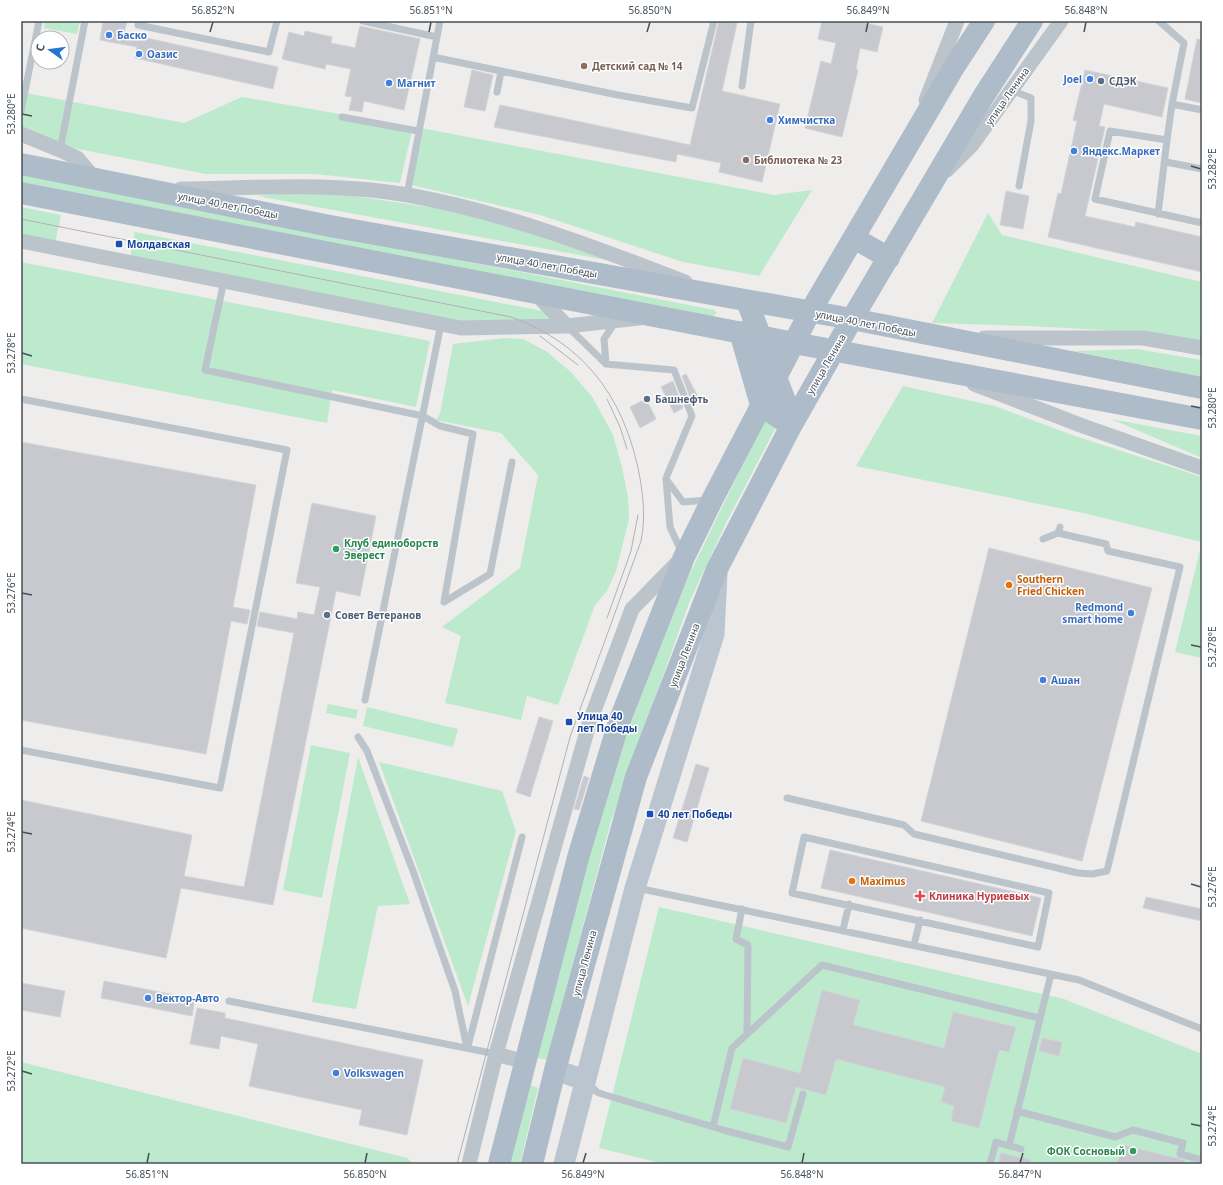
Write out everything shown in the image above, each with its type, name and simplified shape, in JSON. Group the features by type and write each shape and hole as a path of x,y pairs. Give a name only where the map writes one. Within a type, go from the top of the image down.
{"main road":[{"path":"499,1164 579,854 619,722 684,556 810,312 954,67 984,21"},
{"name":"улица Ленина","path":"532,1164 555,1070 636,777 717,569 792,424 834,350 983,97 1032,21"},
{"name":"улица 40 лет Победы","path":"21,164 330,226 852,319 1202,388"},
{"path":"21,193 794,343 1202,419"},
{"path":"854,238 889,258"},
{"path":"716,327 722,296"},
{"path":"747,300 777,375 792,424"},
{"path":"740,332 761,405 792,424"},
{"path":"936,369 942,337"},
{"path":"525,1062 555,1070"}],"street":[{"path":"906,148 957,21"},
{"name":"улица Ленина","path":"932,185 972,145 1061,21"},
{"path":"21,134 77,158 96,178"},
{"name":"улица 40 лет Победы","path":"152,190 319,186 407,195 451,204 535,227 722,296"},
{"path":"21,241 461,328 567,326 658,316"},
{"path":"534,292 567,326"},
{"name":"улица 40 лет Победы","path":"942,337 1142,338 1202,348"},
{"path":"936,369 1083,426 1202,468"},
{"path":"469,1164 496,1054 589,724 632,609 684,556"},
{"path":"564,1164 635,888 714,634 717,569"},
{"path":"496,1054 525,1062"},
{"path":"555,1070 585,1080"}],"lane":[{"path":"21,111 24,75 39,21"},
{"path":"60,150 85,21"},
{"path":"139,21 138,25 269,52 277,21"},
{"path":"363,21 437,38"},
{"path":"407,195 440,21"},
{"path":"433,57 501,72 692,108 714,21"},
{"path":"742,86 750,21"},
{"path":"1158,214 1166,162 1167,140 1172,104 1184,44 1159,21"},
{"path":"497,92 501,72"},
{"path":"1011,90 1031,98 1031,121 1019,186"},
{"path":"1172,104 1202,110"},
{"path":"342,117 418,131"},
{"path":"1167,140 1110,131 1095,199 1202,223"},
{"path":"1166,162 1202,170"},
{"path":"224,280 204,370 422,416 440,426 473,434 444,602 490,574 512,462"},
{"path":"606,364 604,338 616,321"},
{"path":"365,700 441,324"},
{"path":"567,326 606,364 674,370 692,416 666,478 670,527 684,556"},
{"path":"21,399 287,450 220,788 21,750"},
{"path":"666,478 683,502 712,500"},
{"path":"787,798 904,825 914,834 1078,873 1092,874 1107,870 1180,567 1108,551 1106,544 1059,530 1043,539"},
{"path":"358,737 367,751 414,871 455,991 467,1048"},
{"path":"467,1048 522,837"},
{"path":"804,837 1049,893 1038,947 920,920 792,892 804,837"},
{"path":"635,888 1080,980 1202,1029"},
{"path":"843,930 849,904"},
{"path":"742,909 736,939 748,945 747,1033"},
{"path":"914,945 920,920"},
{"path":"713,1127 732,1048 822,965 1039,1018"},
{"path":"1009,1146 1039,1018 1052,974"},
{"path":"229,1001 496,1054"},
{"path":"585,1080 597,1092 602,1094 713,1127 788,1147 803,1094"},
{"path":"1017,1111 1115,1137 1133,1130 1183,1143 1180,1154 1202,1160"},
{"path":"990,1164 996,1142 1021,1149"}],"green space":[{"path":"45,21 80,21 77,34 70,33 70,30 44,28"},
{"path":"21,92 184,123 242,97 413,127 400,183 315,174 206,174 73,148 21,127"},
{"path":"421,128 774,195 812,190 759,276 683,262 540,215 412,185"},
{"path":"21,174 714,310 717,313 712,317 21,182"},
{"path":"320,191 442,209 541,235 617,262 257,196"},
{"path":"21,207 61,215 55,244 21,238"},
{"path":"988,213 1002,235 1202,282 1202,341 1140,332 932,323"},
{"path":"135,232 548,312 556,321 464,322 130,257"},
{"path":"21,262 430,341 416,407 332,390 327,423 21,364"},
{"path":"504,338 523,339 546,351 571,372 593,398 613,435 622,467 628,497 629,519 616,571 607,591 595,605 558,705 527,696 521,720 445,703 461,636 442,627 520,568 538,475 501,433 436,420 440,414 453,344"},
{"path":"1137,349 1202,360 1202,377 1073,351"},
{"path":"903,386 995,406 1075,436 1202,477 1202,542 1083,513 856,466"},
{"path":"766,417 778,423 726,523 689,603 611,821 547,1060 535,1057 573,908 619,750 677,600"},
{"path":"1111,419 1202,436 1202,458"},
{"path":"1202,542 1202,658 1175,652"},
{"path":"328,704 358,710 356,719 326,713"},
{"path":"367,707 458,729 453,747 363,726"},
{"path":"311,745 350,753 322,898 283,890"},
{"path":"358,757 410,904 378,906 356,1009 312,1002"},
{"path":"379,762 502,791 516,831 468,1006"},
{"path":"659,907 1064,999 1202,1054 1202,1164 664,1164 599,1148"},
{"path":"21,1062 407,1158 414,1164 21,1164"},
{"path":"526,1083 538,1088 520,1164 507,1164"}],"building":[{"path":"103,21 127,21 124,33 278,67 273,89 135,58 137,47 100,40"},
{"path":"719,21 737,23 722,91 780,104 762,182 719,172 721,163 677,154 676,162 494,127 500,105 690,145"},
{"path":"822,21 865,21 865,23 883,27 877,52 860,48 856,69 858,70 842,137 805,128 821,61 831,64 836,43 818,39"},
{"path":"360,26 420,39 404,110 364,101 362,112 349,110 352,97 345,96 351,69 326,64 325,69 282,59 289,32 304,36 305,31 332,37 331,43 355,48"},
{"path":"1197,39 1202,40 1202,103 1185,99"},
{"path":"472,70 493,75 485,111 464,107"},
{"path":"1085,70 1168,88 1162,117 1104,104 1099,126 1105,127 1085,216 1135,227 1136,222 1202,237 1202,272 1048,237 1058,193 1061,194 1077,121 1073,120"},
{"path":"1006,191 1029,196 1023,229 1000,225"},
{"path":"686,374 699,399 692,403 682,376"},
{"path":"673,381 683,408 674,413 661,387"},
{"path":"646,399 656,419 640,428 630,407"},
{"path":"21,442 256,485 233,607 250,610 247,624 231,621 206,754 21,720"},
{"path":"312,503 376,516 360,596 336,591 273,905 181,888 166,958 21,928 21,800 192,835 184,876 244,887 294,633 257,626 260,612 297,619 298,612 314,615 320,587 296,583"},
{"name":"Ашан","path":"989,548 1152,588 1082,861 921,821"},
{"path":"539,717 553,721 530,797 516,792"},
{"path":"696,764 709,768 687,842 673,838"},
{"path":"584,776 589,778 579,810 574,809"},
{"path":"830,850 1041,898 1032,936 821,888"},
{"path":"1146,897 1202,909 1202,921 1143,908"},
{"name":"Вектор-Авто","path":"104,981 195,999 192,1016 101,998"},
{"path":"21,983 65,991 60,1017 21,1010"},
{"path":"822,990 860,1000 853,1025 944,1048 953,1012 1016,1027 1009,1052 999,1050 979,1128 951,1121 954,1106 941,1102 945,1087 836,1059 826,1095 796,1087 786,1123 730,1109 743,1058 800,1073"},
{"name":"Volkswagen","path":"197,1008 225,1013 225,1018 423,1060 407,1135 359,1125 362,1110 249,1086 258,1044 221,1036 219,1049 190,1044"},
{"path":"1042,1038 1062,1042 1059,1056 1039,1051"},
{"name":"ФОК Сосновый","path":"1122,1145 1185,1160 1184,1164 1117,1164"},
{"path":"1001,1153 1031,1160 1031,1164 998,1164"}],"tram line":[{"path":"21,219 511,317 536,328 559,341 579,357 596,375 610,395 622,417 638,468 644,514 643,532 570,737 457,1164"},
{"path":"540,336 578,365"},
{"path":"607,399 620,427 627,449"},
{"path":"607,618 631,551 638,515"}],"place":[{"name":"Баско","path":"109,35"},
{"name":"Оазис","path":"139,54"},
{"name":"Детский сад № 14","path":"584,66"},
{"name":"Joel","path":"1090,79"},
{"name":"СДЭК","path":"1101,81"},
{"name":"Магнит","path":"389,83"},
{"name":"Химчистка","path":"770,120"},
{"name":"Яндекс.Маркет","path":"1074,151"},
{"name":"Библиотека № 23","path":"746,160"},
{"name":"Молдавская","path":"119,244"},
{"name":"Башнефть","path":"647,399"},
{"name":"Клуб единоборств Эверест","path":"336,549"},
{"name":"Southern Fried Chicken","path":"1009,585"},
{"name":"Redmond smart home","path":"1131,613"},
{"name":"Совет Ветеранов","path":"327,615"},
{"name":"Ашан","path":"1043,680"},
{"name":"Улица 40 лет Победы","path":"569,722"},
{"name":"40 лет Победы","path":"650,814"},
{"name":"Maximus","path":"852,881"},
{"name":"Клиника Нуриевых","path":"920,896"},
{"name":"Вектор-Авто","path":"148,998"},
{"name":"Volkswagen","path":"336,1073"},
{"name":"ФОК Сосновый","path":"1133,1151"}]}
